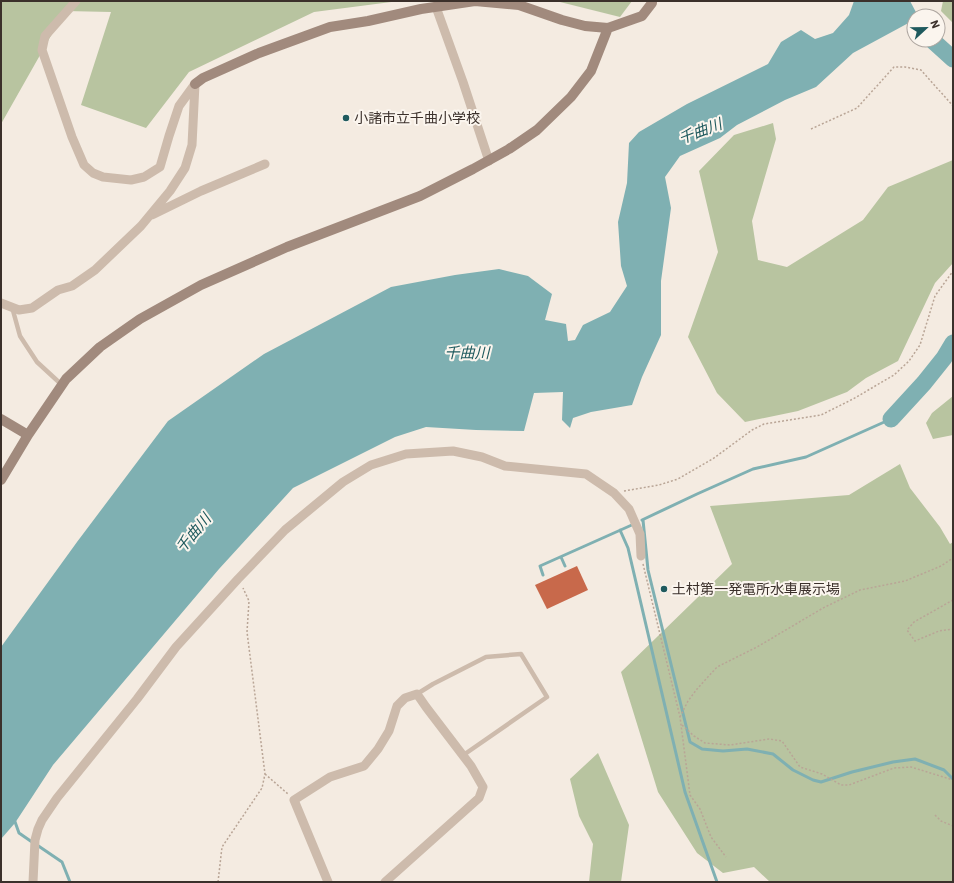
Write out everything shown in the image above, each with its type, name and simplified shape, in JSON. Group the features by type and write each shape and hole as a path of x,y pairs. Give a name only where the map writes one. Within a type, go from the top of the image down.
{"street":[{"path":"76,1 45,36 42,50 72,138 84,165 103,177 131,180 144,178 160,168 179,106 195,84 203,78 259,53 330,27 368,21 421,9 475,2 519,5 562,20 585,26 608,28 642,16 652,1"},
{"path":"436,7 489,160"},
{"path":"1,480 28,435 66,379 100,347 140,319 201,284 287,247 420,196 474,169 509,149 537,130 571,97 591,71 608,28"},
{"path":"1,303 19,310 32,308 58,290 72,286 95,270 141,226 170,191 185,168 192,145 195,84"},
{"path":"148,218 201,191 265,164"},
{"path":"1,419 28,435"},
{"path":"33,882 35,840 42,820 57,798 176,647 285,530 343,482 372,465 406,454 453,451 482,457 505,466 586,474 614,493 629,509 640,534 641,556"},
{"path":"328,882 294,800 330,777 364,766 378,749 389,731 397,706 405,698 417,694 470,766 482,787 479,798 385,882"}],"lane":[{"path":"12,307 20,336 37,362 62,385"},
{"path":"417,694 433,684 486,657 521,654 547,697 462,756"}],"path":[{"path":"811,129 857,108 894,67 922,70 953,106"},
{"path":"614,493 659,485 678,479 714,458 752,430 764,424 821,415 852,399 894,374 909,361 920,345 935,296 953,271"},
{"path":"641,556 680,717 690,795 700,809 711,837 726,857"},
{"path":"680,717 688,701 717,667 757,647 823,608 860,590 905,581 941,566 953,558"},
{"path":"218,882 222,847 262,788 265,774 247,632 249,601 238,579"},
{"path":"953,600 914,622 906,630 915,641 939,631 953,629"},
{"path":"681,725 694,736 705,742 730,745 769,739 782,741 800,767 822,774 841,785 849,785 894,768 911,767 953,780"},
{"path":"265,774 294,800"},
{"path":"936,815 941,821 953,826"}],"green space":[{"path":"1,1 399,1 314,12 189,72 146,128 81,105 111,12 65,11 1,124"},
{"path":"556,1 632,1 620,17"},
{"path":"943,1 953,1 953,23 946,16 946,8 942,8"},
{"path":"773,123 776,139 752,221 758,260 787,267 863,220 888,187 953,160 953,263 935,283 898,361 866,378 847,392 798,411 745,422 717,393 688,337 718,252 699,171 734,135"},
{"path":"953,396 953,435 933,439 926,423 932,413"},
{"path":"900,464 910,488 940,527 950,544 953,542 953,882 770,882 754,867 723,873 697,853 658,792 621,672 732,564 710,506 849,495"},
{"path":"598,753 629,825 621,882 589,882 593,844 579,816 570,779"}],"water":[{"name":"千曲川","path":"854,1 910,1 914,8 906,8 906,24 853,53 816,87 785,100 737,125 720,138 680,156 665,177 671,208 661,281 661,335 642,377 632,405 591,412 573,418 570,428 562,420 563,392 534,393 524,431 426,427 395,437 293,488 219,569 53,765 15,823 1,839 1,647 77,542 168,421 264,354 391,287 455,275 499,269 528,276 552,294 545,320 566,324 568,341 575,340 583,325 610,312 627,286 621,266 618,222 627,183 629,143 639,132 687,104 768,64 781,42 801,30 815,39 833,33 849,15"}],"building":[{"path":"577,566 588,590 547,609 535,585"}],"waterway":[{"path":"941,48 953,59"},
{"path":"891,419 924,383 944,358 953,343"},
{"path":"642,520 753,469 806,457 891,419"},
{"path":"643,520 648,570 690,742 702,749 723,751 747,749 773,754 793,770 813,780 821,782 852,772 893,762 915,759 944,770 953,779"},
{"path":"543,575 540,566 634,524"},
{"path":"620,530 628,548 685,792 717,882"},
{"path":"561,557 565,566"},
{"path":"14,819 19,833 32,842"},
{"path":"37,845 62,862 70,882"}],"place":[{"name":"小諸市立千曲小学校","path":"346,118"},
{"name":"土村第一発電所水車展示場","path":"664,589"}]}
